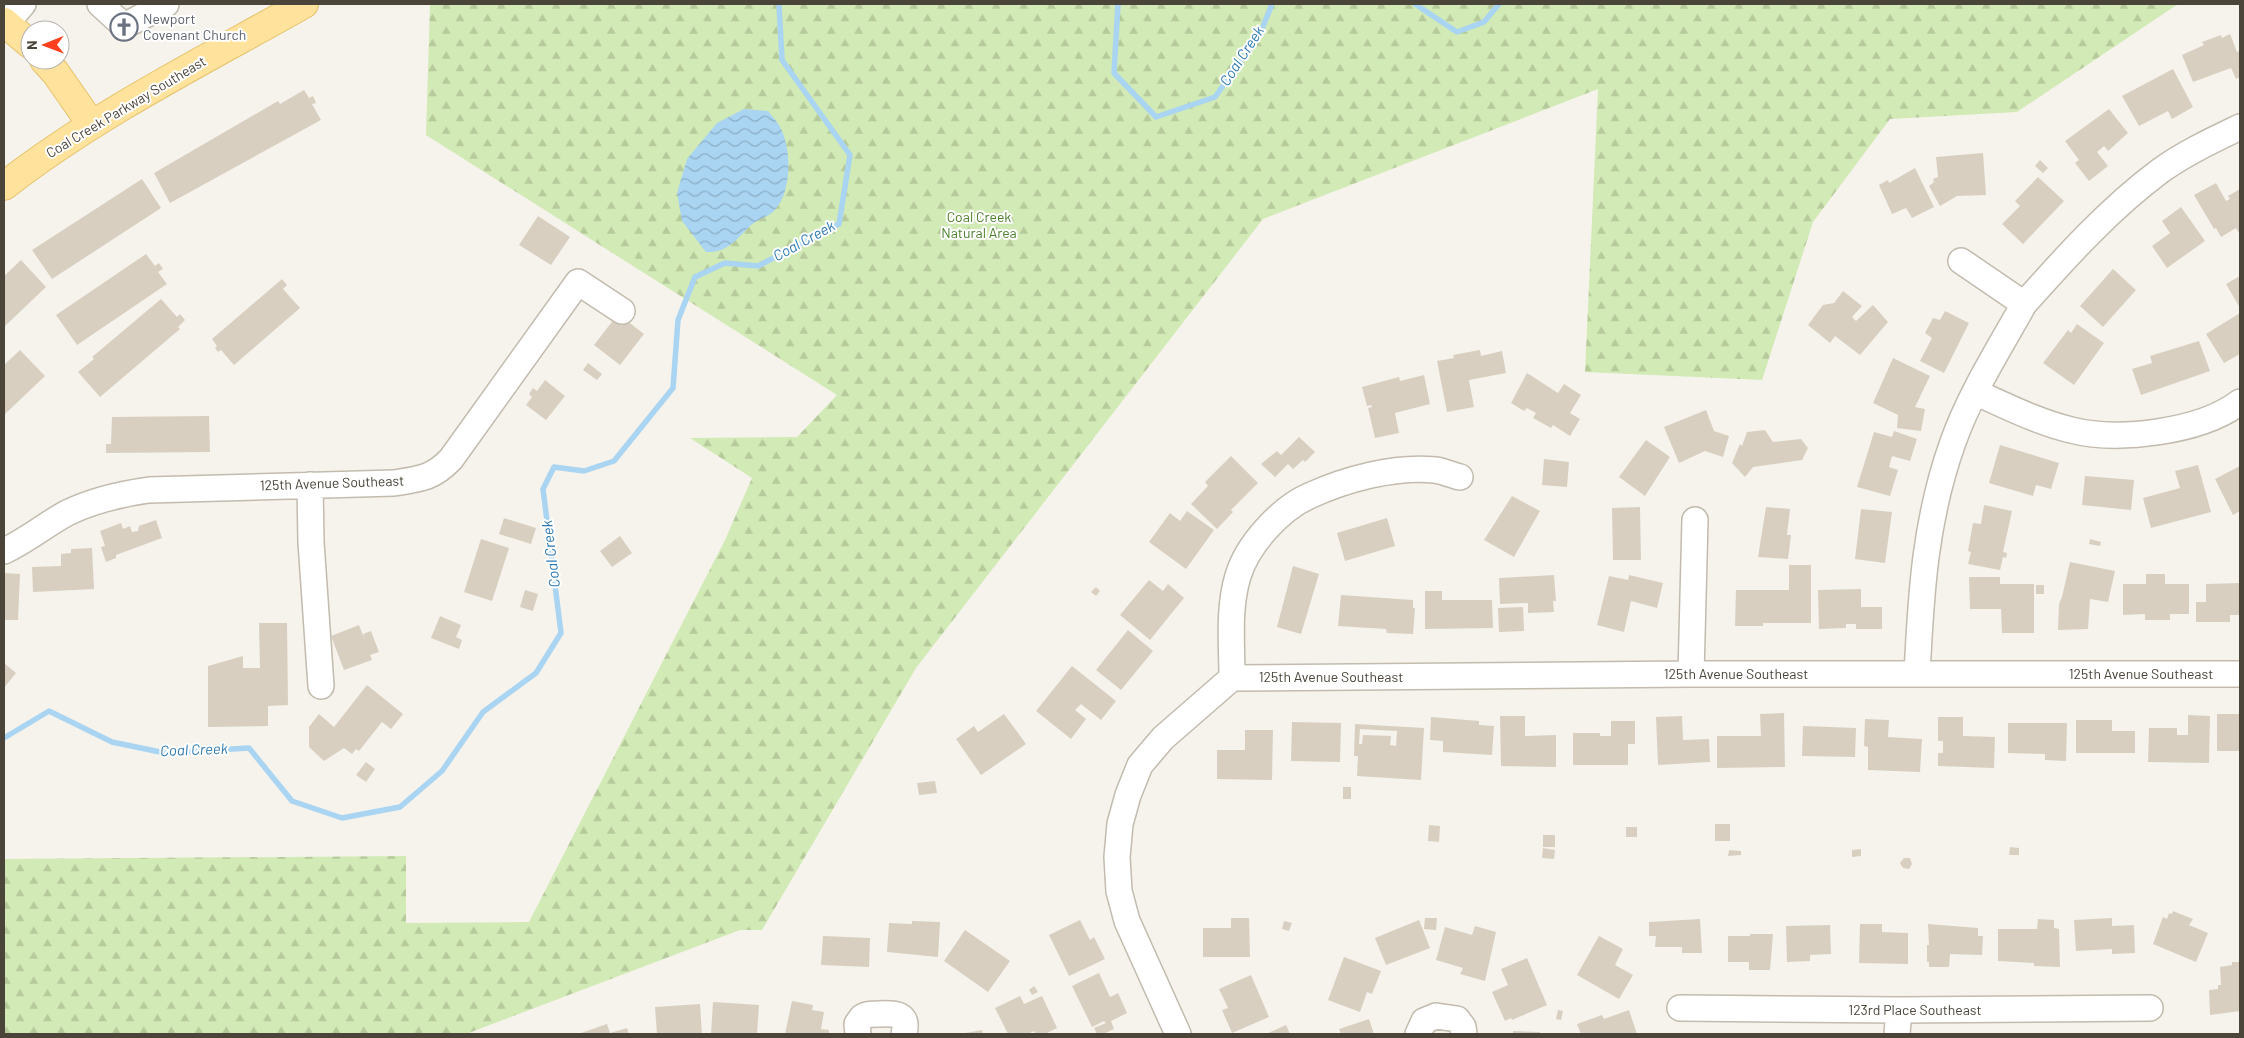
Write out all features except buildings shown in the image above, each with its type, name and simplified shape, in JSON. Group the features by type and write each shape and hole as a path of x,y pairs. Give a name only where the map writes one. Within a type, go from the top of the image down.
{"main road":[{"name":"Coal Creek Parkway Southeast","path":"4,186 29,166 92,125 304,4"},
{"path":"11,16 20,29"},
{"path":"53,70 92,125"}],"street":[{"path":"100,4 124,26 166,4"},
{"path":"1917,674 1921,588 1936,497 1953,441 1975,392 2024,304 2088,234 2160,171 2205,143 2240,127"},
{"path":"1961,261 2024,304"},
{"name":"125th Avenue Southeast","path":"4,552 68,513 118,494 149,490 394,483 430,476 441,470 452,459 578,282 622,311"},
{"path":"1975,392 2037,419 2070,430 2093,434 2118,435 2167,430 2201,421 2233,408 2240,402"},
{"path":"1177,1034 1127,922 1119,891 1117,857 1120,824 1128,795 1140,765 1163,738 1232,678 1233,597 1238,575 1248,552 1263,532 1284,513 1308,496 1352,481 1409,470 1436,470 1460,478"},
{"path":"310,485 311,542 321,686"},
{"path":"1691,674 1695,520"},
{"name":"125th Avenue Southeast","path":"1232,678 1691,674 2240,674"},
{"name":"123rd Place Southeast","path":"1680,1008 1898,1022 2150,1008"},
{"path":"858,1034 857,1024 862,1017 893,1013 904,1021 904,1034"},
{"path":"1418,1034 1424,1021 1436,1016 1457,1019 1463,1026 1464,1034"}],"green space":[{"name":"Coal Creek Natural Area","path":"430,4 2178,4 2017,112 1890,119 1813,222 1762,380 1585,372 1598,89 1263,219 916,668 762,930 740,930 466,1034 4,1034 4,859 406,856 406,923 529,922 725,540 752,478 690,438 797,437 837,395 426,135"}],"water":[{"path":"744,109 768,111 780,127 787,147 788,158 785,192 775,210 753,224 731,245 713,252 706,252 682,221 677,193 687,159 717,123"}],"waterway":[{"name":"Coal Creek","path":"4,738 49,711 112,742 165,753 249,748 292,801 342,818 400,807 442,771 483,712 536,673 561,633 543,489 554,467 584,471 614,461 673,388 678,320 695,277 725,263 758,266 839,224 850,155 782,60 779,4"},
{"name":"Coal Creek","path":"1118,4 1114,73 1156,117 1215,97 1260,34 1272,4"},
{"name":"Coal Creek","path":"1415,4 1457,32 1484,22 1499,4"}],"place":[{"name":"Newport Covenant Church","path":"124,27"}]}
